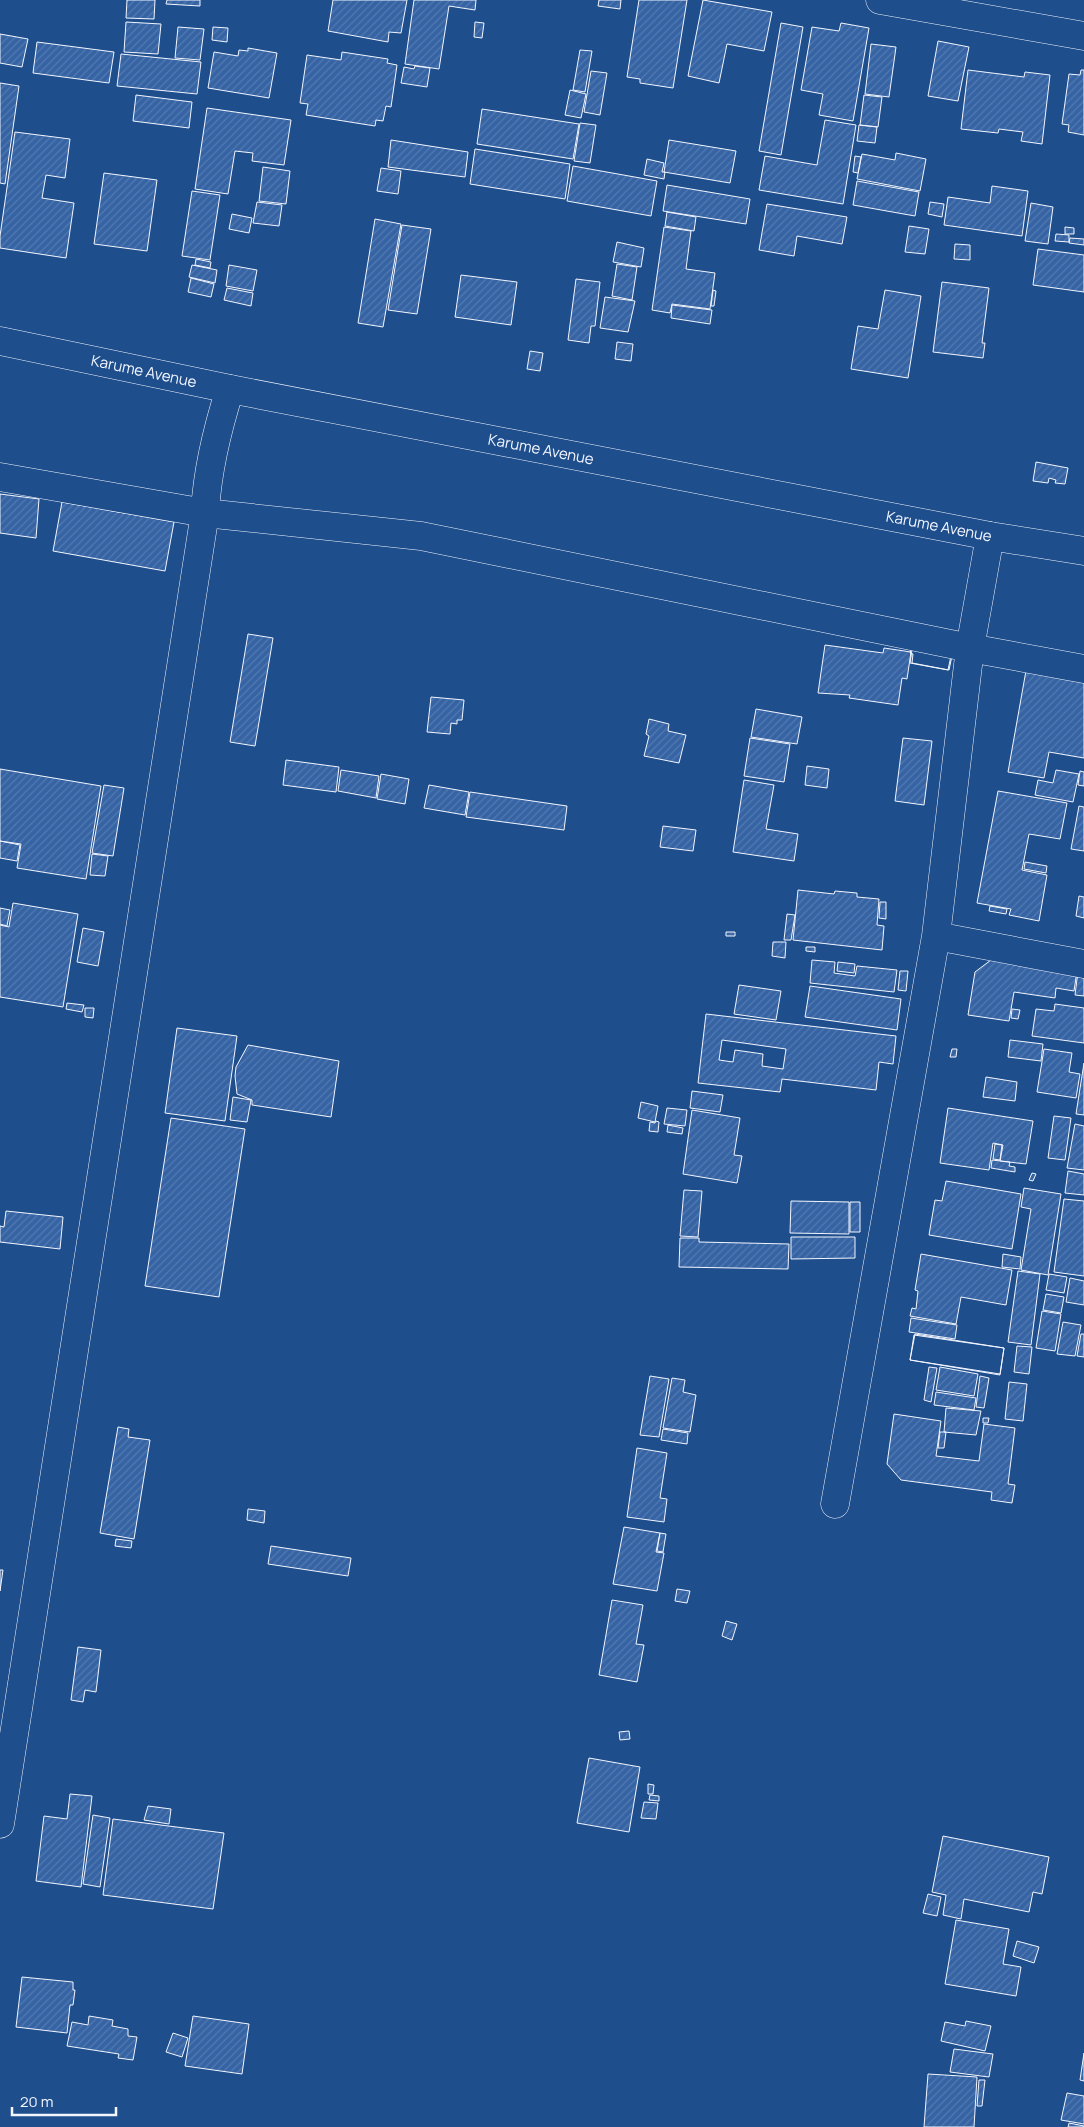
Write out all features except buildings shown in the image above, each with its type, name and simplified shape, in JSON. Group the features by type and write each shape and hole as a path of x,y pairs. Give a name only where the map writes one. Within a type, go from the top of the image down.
{"street":[{"path":"880,0 1084,36"},
{"name":"Karume Avenue","path":"0,341 230,388 990,536 1084,551"},
{"path":"0,1824 216,431 230,388"},
{"path":"0,477 205,500 421,536 970,648 1084,668"},
{"path":"835,1504 936,936 970,648 990,536"},
{"path":"936,936 1084,964"}]}
